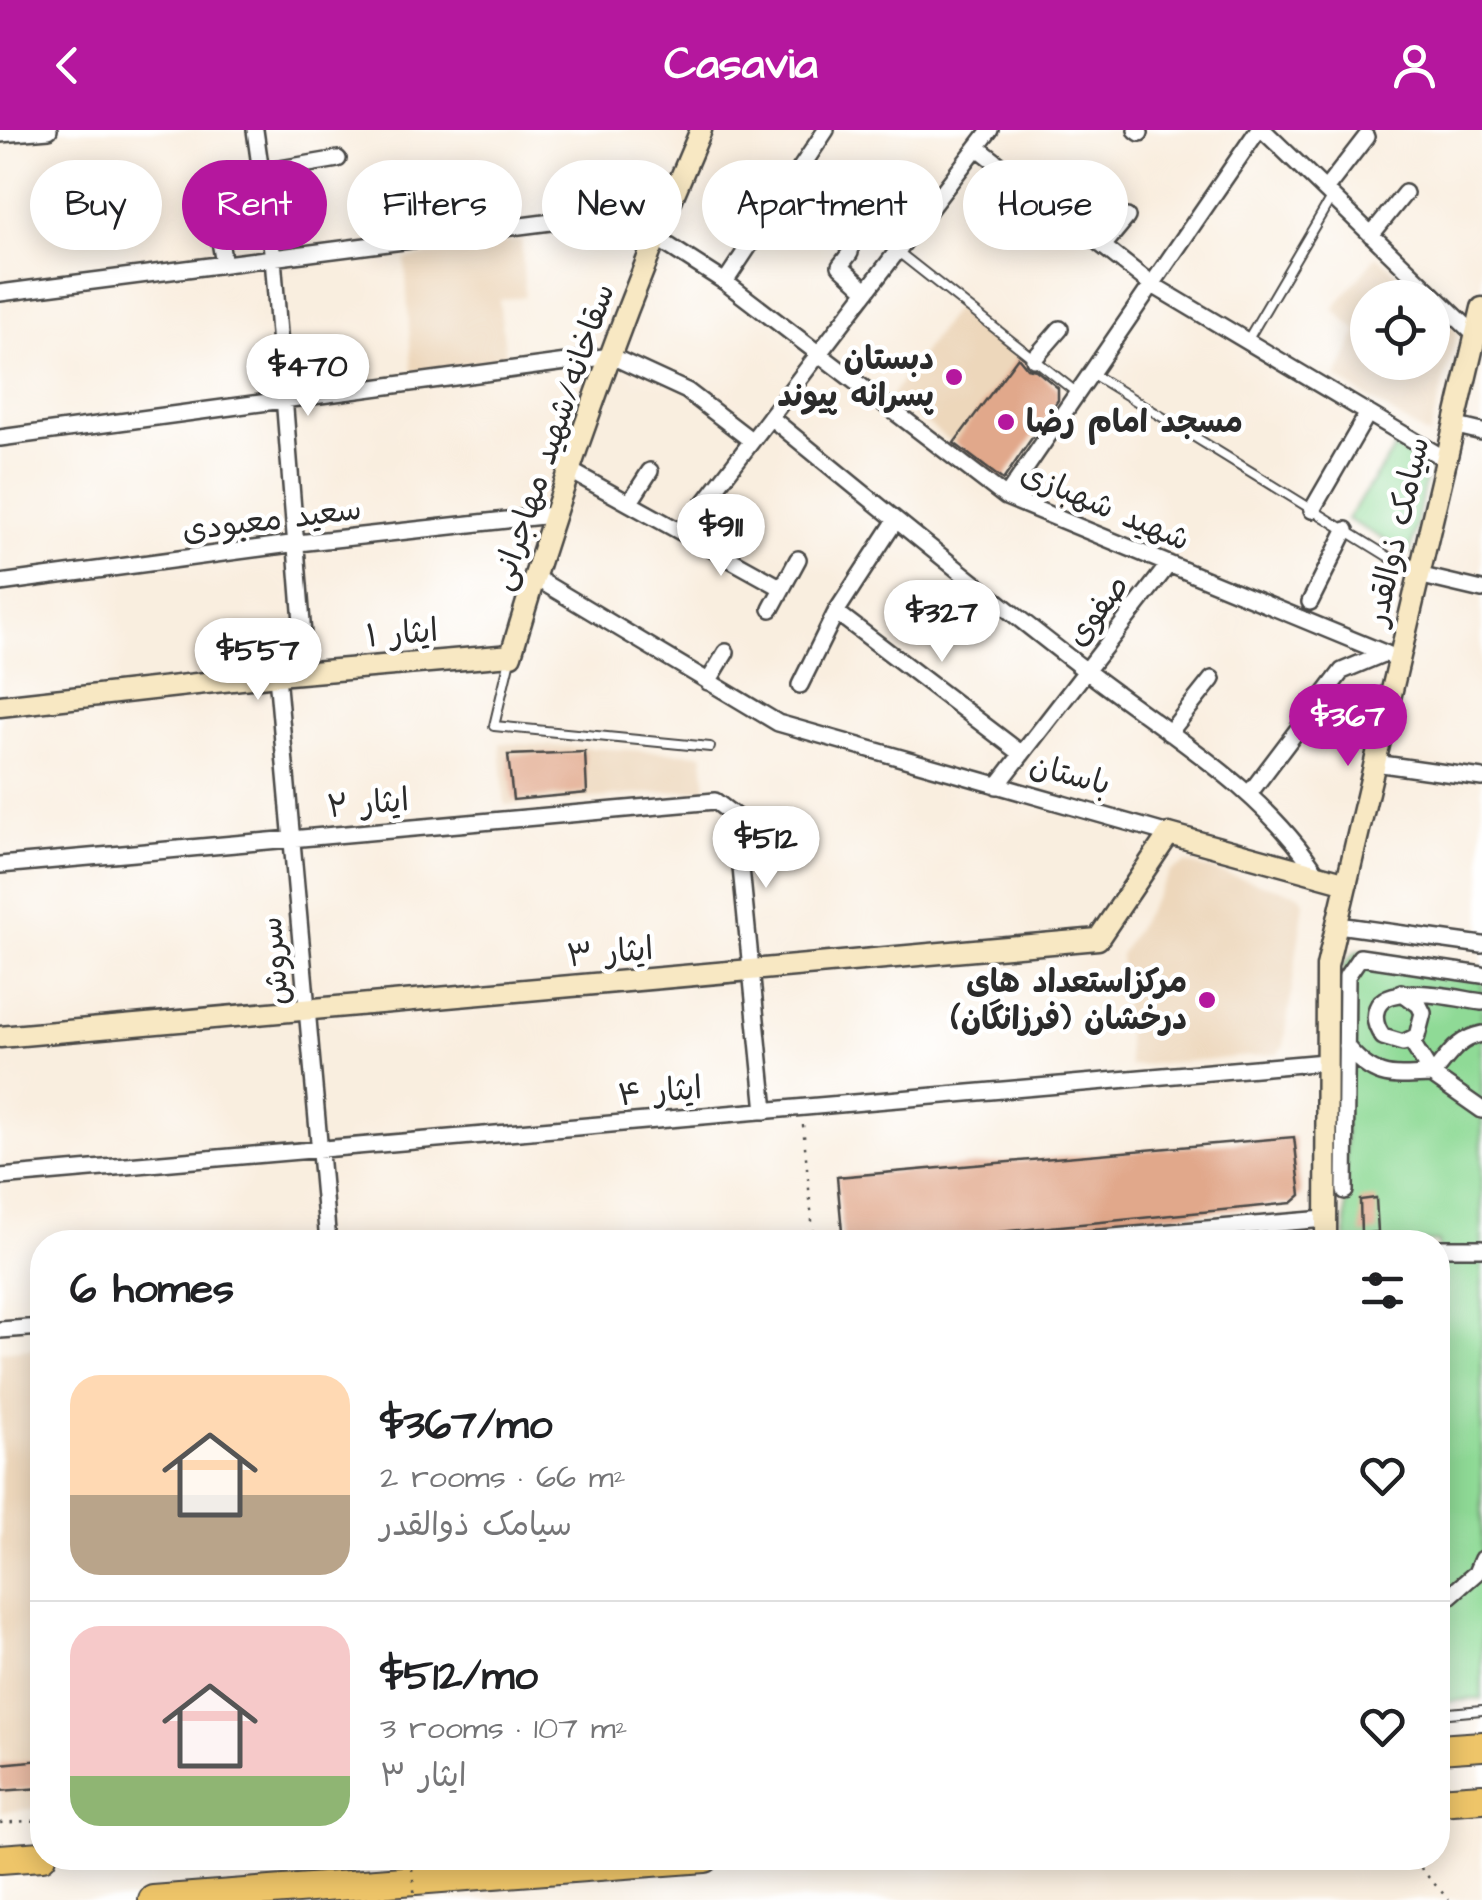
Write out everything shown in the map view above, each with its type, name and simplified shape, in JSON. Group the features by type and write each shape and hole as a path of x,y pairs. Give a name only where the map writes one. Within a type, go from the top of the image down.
{"highway":[{"path":"1450,1748 1482,1746"},
{"path":"1450,1800 1482,1798"},
{"path":"0,1859 30,1857"},
{"path":"153,1900 547,1870"}],"street":[{"path":"0,134 49,130"},
{"path":"255,130 260,160"},
{"name":"سقاخانه/شهید مهاجرانی","path":"682,174 701,130"},
{"path":"725,282 826,130"},
{"path":"943,191 990,130"},
{"path":"1006,497 1260,130 1475,335"},
{"path":"1328,194 1366,137"},
{"path":"977,147 993,160"},
{"path":"327,162 338,160"},
{"path":"1371,235 1405,193"},
{"path":"0,293 347,248"},
{"path":"222,250 224,264"},
{"path":"273,250 306,673"},
{"name":"سقاخانه/شهید مهاجرانی","path":"511,655 552,516 650,250"},
{"name":"شهید شهبازی","path":"675,250 725,282 1006,497 1392,656"},
{"path":"1107,250 1151,284 1446,459"},
{"path":"683,531 897,251"},
{"path":"850,253 840,266 867,291"},
{"name":"سیامک ذوالقدر","path":"1326,1230 1327,966 1374,763 1392,656 1418,575 1482,308"},
{"path":"1034,359 1060,329"},
{"path":"0,438 611,356 687,391 752,441"},
{"path":"1312,510 1368,413"},
{"path":"770,418 1086,671 1249,794 1302,850 1318,875"},
{"path":"1453,425 1482,432"},
{"path":"569,470 782,588"},
{"path":"630,502 650,471"},
{"name":"سعید معبودی","path":"0,583 298,543 552,516"},
{"path":"800,685 836,612 896,520"},
{"path":"1310,602 1346,530"},
{"path":"771,609 798,559"},
{"name":"صفوی","path":"997,786 1169,564"},
{"path":"1418,575 1482,590"},
{"name":"باستان","path":"534,577 778,724 1347,883"},
{"path":"836,612 1022,754"},
{"path":"708,682 726,652"},
{"name":"ایثار ۱","path":"0,706 511,655"},
{"path":"1249,794 1342,671 1392,656"},
{"name":"سروش","path":"277,676 327,1230"},
{"path":"1169,734 1212,679"},
{"path":"1374,763 1482,778"},
{"name":"ایثار ۲","path":"0,865 714,801 736,817 751,970"},
{"name":"ایثار ۳","path":"0,1037 1098,939 1169,834"},
{"path":"1338,925 1482,945"},
{"path":"1345,1191 1346,976 1360,957 1482,975"},
{"path":"751,970 765,1111"},
{"path":"1401,992 1419,1004 1423,1014 1420,1030 1411,1041 1403,1043 1383,1037 1374,1020 1387,996 1401,992 1482,1002"},
{"path":"1346,1009 1376,1013"},
{"path":"1432,1075 1452,1048 1469,1036 1482,1034"},
{"path":"1411,1041 1432,1075 1482,1110"},
{"path":"1346,1046 1360,1064 1383,1075 1432,1075"},
{"name":"ایثار ۴","path":"0,1177 1326,1062"},
{"path":"1196,1230 1326,1219"},
{"path":"1450,1248 1482,1248"},
{"path":"0,1330 30,1327"},
{"path":"1450,1595 1480,1569"}],"lane":[{"path":"1247,341 1328,194"},
{"path":"897,251 1077,393"},
{"path":"1091,373 1418,575"},
{"path":"511,655 494,726 710,747"},
{"path":"1450,1713 1482,1710"}],"path":[{"path":"801,1108 813,1230"},
{"path":"0,1823 30,1821"},
{"path":"412,1870 415,1900"},
{"path":"1422,1870 1449,1900"}],"shaded area":[{"path":"457,250 522,250 525,296 499,300 506,358 412,373 405,259"},
{"path":"1377,255 1403,280 1357,280"},
{"path":"1350,288 1350,325 1333,309"},
{"name":"دبستان پسرانه پیوند","path":"955,308 1018,357 954,444 891,396"},
{"path":"1450,325 1457,332 1450,358"},
{"path":"1350,349 1350,380 1444,380 1429,437 1336,378"},
{"path":"500,743 703,754 706,789 505,805"},
{"name":"مرکزاستعداد های درخشان (فرزانگان)","path":"1186,863 1298,894 1304,902 1284,1046 1277,1054 1129,1066 1120,955 1171,871"},
{"path":"30,1349 30,1809 0,1812 0,1352"}],"green space":[{"path":"1395,448 1428,467 1410,554 1347,519"},
{"path":"1357,951 1482,969 1482,1699 1450,1701 1450,1230 1346,1230 1344,965"}],"building":[{"name":"مسجد امام رضا","path":"1018,357 1027,368 1036,370 1058,388 1058,400 1003,480 954,443"},
{"path":"585,752 587,793 513,800 508,755"},
{"path":"1294,1137 1301,1195 1292,1203 1020,1230 842,1230 837,1177"},
{"path":"1376,1198 1378,1230 1361,1230 1360,1200"},
{"path":"30,1761 30,1789 0,1791 0,1764"}],"place":[{"name":"دبستان پسرانه پیوند","path":"954,377"},
{"name":"مسجد امام رضا","path":"1006,422"},
{"name":"مرکزاستعداد های درخشان (فرزانگان)","path":"1207,1000"}]}
